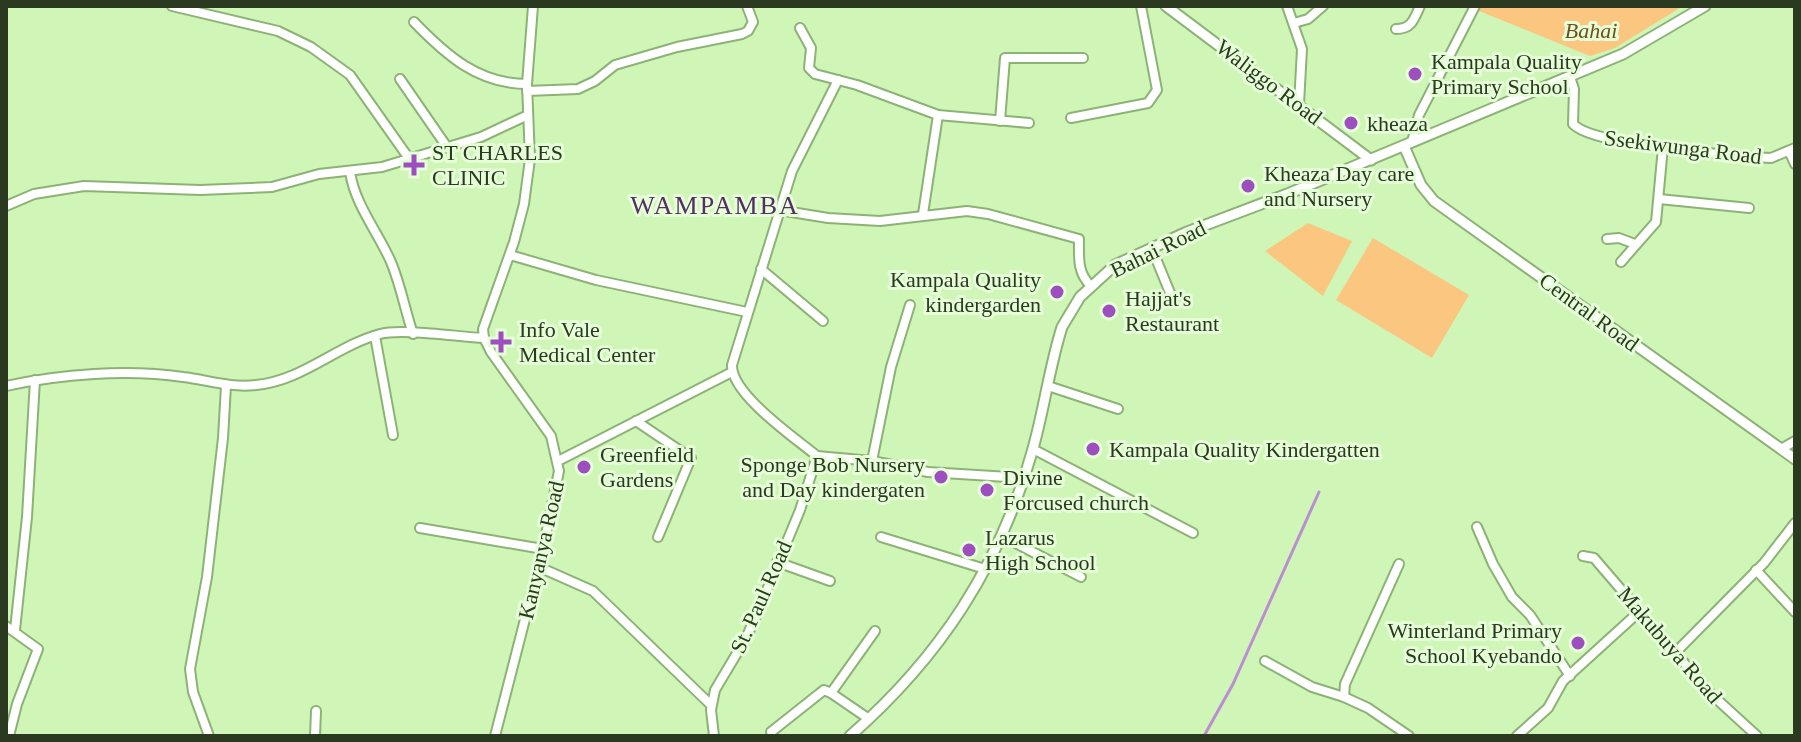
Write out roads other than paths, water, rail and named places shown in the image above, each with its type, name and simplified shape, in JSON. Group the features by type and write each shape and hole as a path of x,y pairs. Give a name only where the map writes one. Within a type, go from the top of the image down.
{"street":[{"path":"172,6 278,31 311,47 350,75 408,157"},
{"path":"6,386 89,375 153,375 226,386 255,385 277,381 375,336 389,333 484,338 485,320 520,224 528,178 527,87 533,6"},
{"path":"414,22 439,49 467,68 497,81 527,87 578,89 595,81 615,65 677,47 742,34 753,22 747,6"},
{"path":"1071,118 1148,103 1153,98 1157,90 1141,6"},
{"name":"Waliggo Road","path":"1166,6 1371,160"},
{"path":"1287,6 1303,59 1299,104"},
{"path":"1294,23 1308,19 1323,6"},
{"path":"1396,29 1405,29 1412,24 1420,6"},
{"path":"1408,144 1419,115 1475,6"},
{"name":"Bahai Road","path":"850,736 893,696 959,616 1002,536 1024,478 1062,327 1069,311 1115,265 1187,232 1570,77 1652,39 1705,6"},
{"path":"800,28 811,48 811,71 938,115 1029,123"},
{"path":"1000,121 1005,58 1083,58"},
{"name":"Ssekiwunga Road","path":"1570,77 1574,89 1571,119 1576,128 1594,135 1663,147 1764,158 1792,150"},
{"path":"400,79 447,147"},
{"path":"838,80 792,171 747,312 732,372 739,386 756,405 817,456 872,461 928,472 1024,478"},
{"path":"6,206 34,194 84,186 246,190 272,187 319,174 382,167 496,131 528,115"},
{"path":"923,214 938,115"},
{"name":"Central Road","path":"1408,144 1421,185 1434,201 1795,459"},
{"path":"1621,262 1656,222 1663,147"},
{"path":"1792,150 1795,164"},
{"path":"350,172 355,195 381,240 397,278 413,334"},
{"path":"1659,199 1749,208"},
{"path":"779,210 843,220 880,221 957,211 988,214 1079,239 1080,269 1083,279 1091,286"},
{"path":"1607,239 1619,238 1635,244"},
{"path":"1152,249 1173,300"},
{"path":"510,255 596,280 747,312"},
{"path":"761,269 823,321"},
{"path":"872,461 891,367 910,305"},
{"path":"375,336 393,435"},
{"name":"Kanyanya Road","path":"484,338 551,436 558,461 558,482 539,567 495,736"},
{"path":"558,461 732,372"},
{"path":"9,736 17,704 38,654 34,645 10,628 27,517 35,380"},
{"path":"209,736 193,692 190,669 207,577 226,386"},
{"path":"1048,386 1118,409"},
{"path":"636,421 691,458 658,537"},
{"path":"1781,449 1795,441"},
{"path":"1033,449 1193,533"},
{"name":"St. Paul Road","path":"711,705 715,690 746,638 800,510 817,456"},
{"path":"1676,652 1769,557 1795,523"},
{"path":"1477,527 1512,597 1530,615 1570,676"},
{"path":"420,528 543,549"},
{"path":"1002,536 1081,577"},
{"path":"881,537 985,569"},
{"name":"Makubuya Road","path":"1583,556 1594,558 1710,693 1757,736"},
{"path":"777,562 830,581"},
{"path":"1344,697 1345,684 1399,564"},
{"path":"539,567 593,591 711,705 714,736"},
{"path":"1756,570 1795,612"},
{"path":"1517,736 1540,717 1559,687 1640,611"},
{"path":"831,693 875,631"},
{"path":"1265,661 1312,687 1368,708 1409,736"},
{"path":"771,732 824,690 869,719"},
{"path":"315,736 316,711"}],"waterway":[{"path":"1204,736 1233,684 1319,492"}],"place":[{"name":"Kampala Quality Primary School","path":"1415,74"},
{"name":"kheaza","path":"1351,123"},
{"name":"ST CHARLES CLINIC","path":"414,165"},
{"name":"Kheaza Day care and Nursery","path":"1248,186"},
{"name":"Kampala Quality kindergarden","path":"1057,292"},
{"name":"Hajjat's Restaurant","path":"1109,311"},
{"name":"Info Vale Medical Center","path":"501,342"},
{"name":"Kampala Quality Kindergatten","path":"1093,449"},
{"name":"Greenfield Gardens","path":"584,467"},
{"name":"Sponge Bob Nursery and Day kindergaten","path":"941,477"},
{"name":"Divine Forcused church","path":"987,490"},
{"name":"Lazarus High School","path":"969,550"},
{"name":"Winterland Primary School Kyebando","path":"1578,643"}],"district":[{"name":"WAMPAMBA","path":"715,205"}],"park label":[{"name":"Bahai","path":"1591,30"}]}
